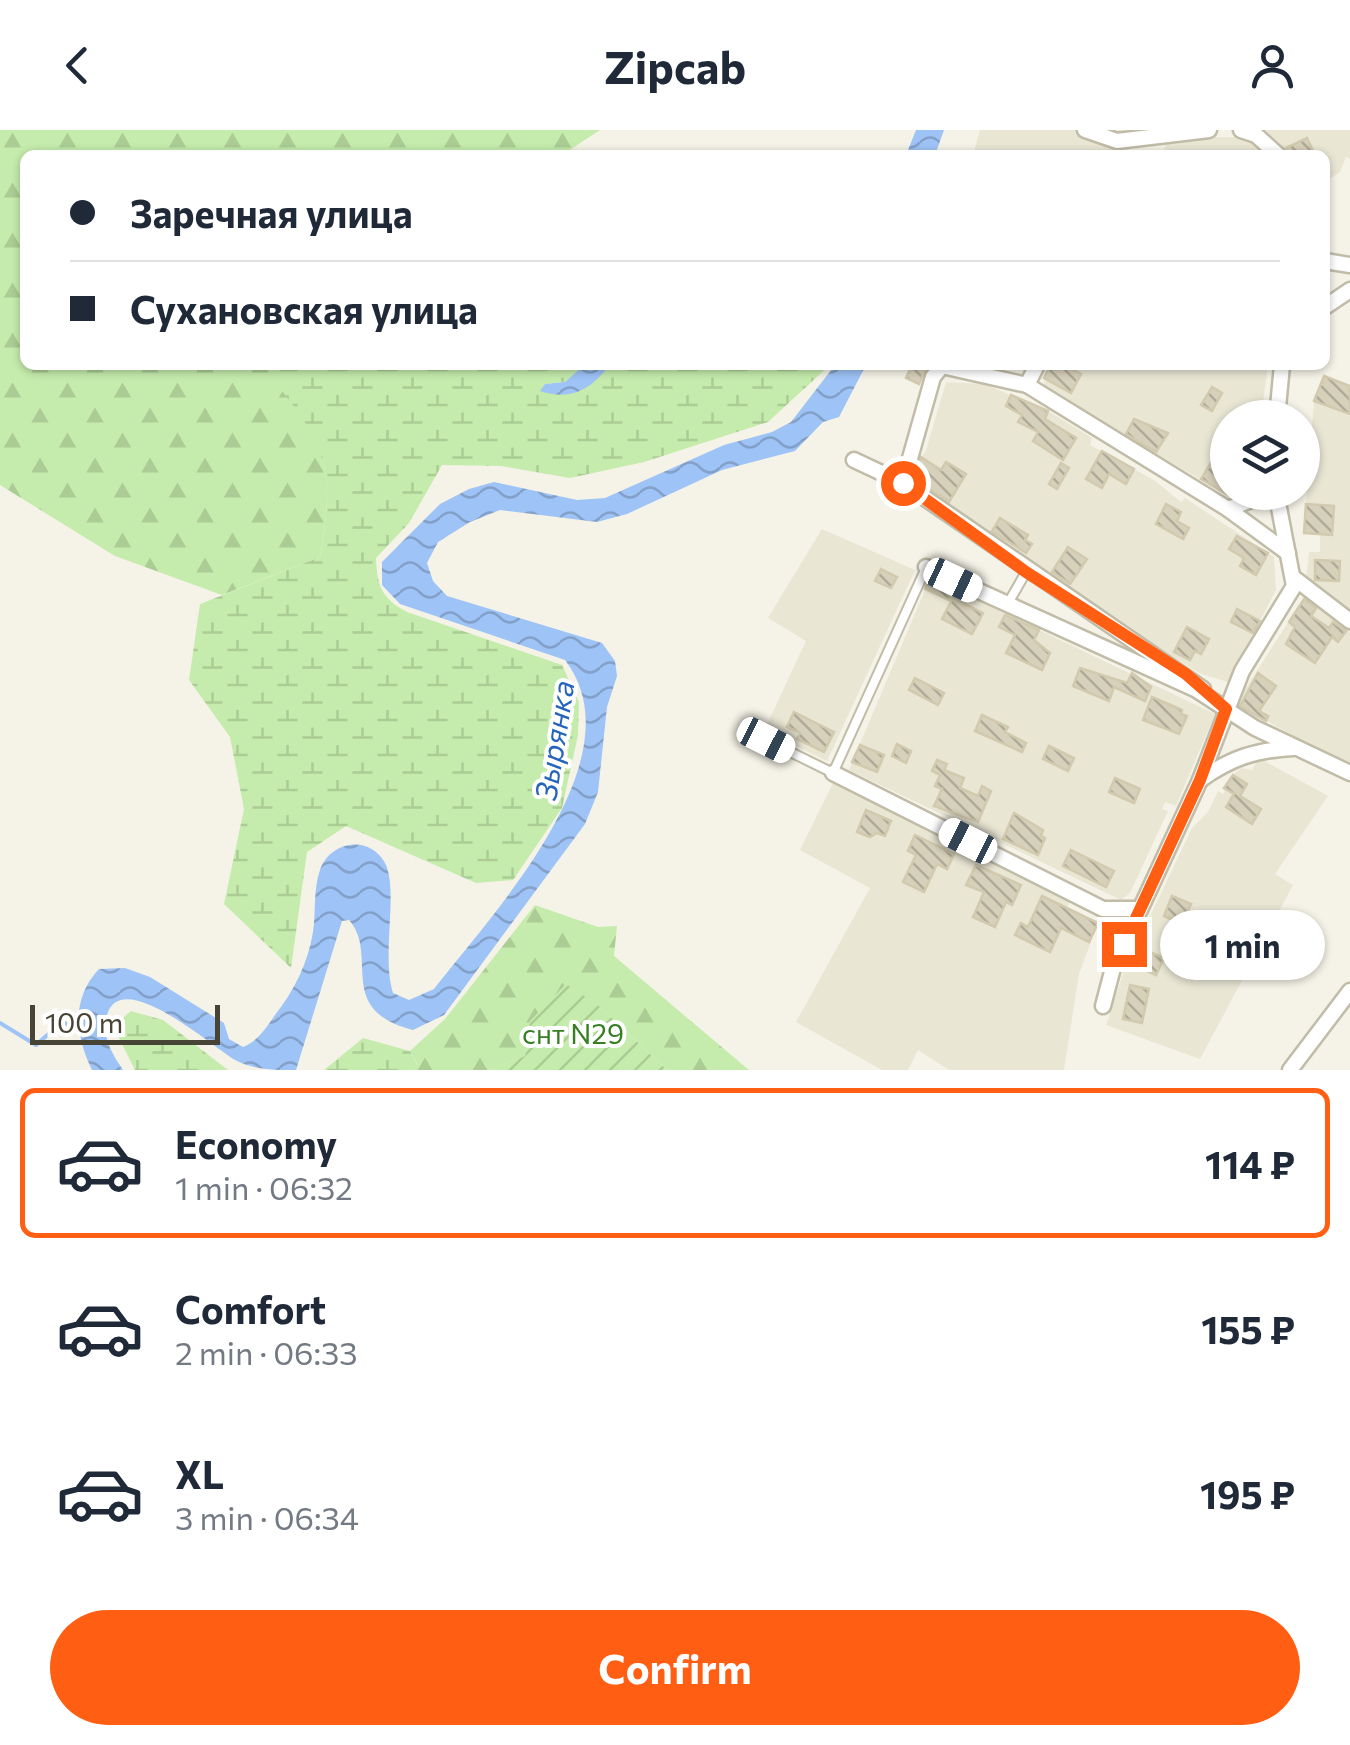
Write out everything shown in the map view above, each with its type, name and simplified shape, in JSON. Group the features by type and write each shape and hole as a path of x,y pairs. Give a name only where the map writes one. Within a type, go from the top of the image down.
{"street":[{"path":"1085,130 1117,142 1209,130"},
{"path":"1241,130 1256,135 1272,150"},
{"path":"903,483 933,377 939,370"},
{"path":"960,370 1027,385 1210,498"},
{"path":"1027,385 1034,370"},
{"path":"1279,400 1282,370"},
{"path":"854,460 903,483 1026,572 1186,674 1226,709"},
{"path":"1229,510 1288,553"},
{"path":"1103,1006 1138,909 1200,780 1242,672 1286,604 1294,578 1280,510"},
{"path":"926,567 1195,689 1294,748 1350,773"},
{"path":"1294,578 1350,621"},
{"path":"1200,780 1228,760 1257,750 1294,748"},
{"path":"833,774 1103,908 1138,909"},
{"path":"1290,1070 1348,997"}],"lane":[{"path":"766,740 833,774 926,567"},
{"path":"1007,605 1026,572"}],"shaded area":[{"path":"980,130 1137,130 1129,150 974,150"},
{"path":"1258,130 1350,130 1350,159 1346,157 1340,172 1330,179 1330,150 1278,150"},
{"path":"1198,137 1244,137 1268,150 1164,150 1167,143"},
{"path":"1048,370 1267,370 1263,400 1210,400 1210,485 1042,389"},
{"path":"1324,376 1350,386 1350,614 1306,580 1309,552 1320,552 1320,535 1304,533 1306,510 1320,510 1320,400 1314,400"},
{"path":"946,382 985,384 1048,411 1092,438 1090,445 1154,480 1181,502 1185,498 1274,557 1276,590 1228,682 1201,674 1101,612 937,504 908,478 926,450"},
{"path":"822,529 915,570 827,761 764,731 806,641 768,618"},
{"path":"930,578 1215,714 1176,806 1165,802 1162,809 1168,811 1130,893 1121,900 849,770"},
{"path":"1305,596 1350,629 1350,768 1267,721 1263,727 1248,720 1250,714 1235,705"},
{"path":"1259,758 1328,796 1275,874 1293,885 1200,1059 1106,1025 1124,971 1192,828 1208,812 1218,791 1223,794 1233,775 1241,768 1252,770"},
{"path":"834,781 1070,900 1067,908 1098,923 1079,974 1064,1070 949,1070 918,1050 908,1070 882,1070 796,1022 870,888 800,850"}],"green space":[{"path":"0,130 600,130 570,150 20,150 20,370 280,370 278,385 308,427 324,465 327,505 320,557 222,595 115,556 0,485"},
{"path":"280,370 578,370 565,382 545,384 541,391 600,370 825,370 768,422 644,462 570,478 501,466 442,465 409,523 376,558 380,584 386,597 407,612 562,665 579,702 578,735 562,808 513,880 476,883 346,826 307,852 291,968 224,904 244,809 230,737 189,680 200,604 320,557 327,505 324,465 308,427 277,385"},
{"path":"535,905 598,927 617,926 614,956 749,1070 667,1070 598,1005 530,1021 525,1056 490,1070 414,1070 418,1065 410,1051 445,1019"},
{"name":"снт N29","path":"566,984 598,1005 667,1070 490,1070 525,1056 530,1021"},
{"path":"131,1011 163,1020 228,1070 135,1070 113,1026"},
{"path":"363,1038 410,1051 418,1066 414,1070 324,1070"}],"water":[{"path":"916,130 944,130 937,150 908,150"},
{"path":"578,370 605,370 595,381 570,394 540,391 545,384 565,382"},
{"path":"831,370 863,370 839,417 823,422 795,451 722,470 627,514 597,522 500,510 470,522 438,542 427,563 433,581 447,596 602,643 615,661 617,676 607,707 598,792 585,824 444,1015 413,1030 389,1021 374,1009 366,996 357,934 349,920 342,921 296,1070 264,1069 242,1063 170,1015 132,1000 117,1001 106,1020 108,1042 123,1070 92,1070 82,1044 79,1018 84,993 99,969 125,968 150,977 224,1023 229,1039 243,1047 265,1029 304,966 313,932 316,885 325,860 341,847 360,845 378,854 389,875 390,978 393,993 409,1000 434,989 521,878 549,833 572,787 584,742 583,699 565,660 400,604 382,585 382,562 440,504 494,482 577,500 605,498 724,445 772,432 791,422"}],"building":[{"path":"1307,138 1313,150 1287,150"},
{"path":"910,370 925,370 919,384 906,378"},
{"path":"1048,370 1073,370 1081,374 1071,393 1044,378"},
{"path":"1324,376 1350,386 1350,414 1320,400 1314,400"},
{"path":"1212,387 1222,393 1218,400 1210,400 1210,410 1201,405"},
{"path":"1011,395 1048,411 1045,419 1076,438 1063,460 1033,441 1038,432 1018,422 1022,415 1006,406"},
{"path":"1134,419 1168,433 1156,452 1126,434"},
{"path":"1102,451 1134,469 1126,484 1109,474 1102,488 1086,479"},
{"path":"921,457 941,470 946,462 966,474 949,502 915,479"},
{"path":"1061,463 1069,468 1057,489 1049,484"},
{"path":"1210,464 1210,484 1201,479"},
{"path":"1166,504 1181,512 1177,521 1189,528 1183,539 1156,524"},
{"path":"1334,506 1332,535 1304,533 1306,510"},
{"path":"1000,518 1028,535 1025,540 1032,544 1026,553 992,531"},
{"path":"1237,536 1268,553 1256,575 1240,566 1244,558 1229,549"},
{"path":"1068,547 1087,559 1070,584 1052,572"},
{"path":"1315,560 1340,561 1339,581 1315,580"},
{"path":"881,569 897,577 891,588 875,581"},
{"path":"929,580 953,591 949,600 925,589"},
{"path":"953,598 983,613 972,634 942,619"},
{"path":"1304,599 1316,608 1311,616 1329,628 1333,622 1346,631 1338,642 1332,637 1315,663 1286,644 1295,627 1289,622"},
{"path":"1237,609 1260,621 1253,633 1231,622"},
{"path":"1005,615 1039,630 1034,640 1050,653 1042,670 1006,653 1015,635 999,627"},
{"path":"1187,627 1209,639 1201,654 1195,651 1190,660 1174,652"},
{"path":"1080,668 1127,683 1132,673 1151,687 1145,701 1114,687 1109,701 1073,686"},
{"path":"1258,673 1276,686 1259,711 1268,716 1266,721 1240,706"},
{"path":"915,678 944,693 938,705 909,690"},
{"path":"1152,697 1187,716 1179,734 1143,720"},
{"path":"794,712 834,732 824,752 797,739 800,733 787,727"},
{"path":"982,715 1008,727 1005,732 1026,743 1022,752 975,731"},
{"path":"897,744 911,751 906,763 892,756"},
{"path":"860,745 884,755 877,772 852,762"},
{"path":"1049,746 1074,758 1068,771 1043,759"},
{"path":"937,760 947,764 944,770 964,778 960,788 978,796 982,786 991,791 978,822 934,806 942,789 935,786 940,775 932,771"},
{"path":"1233,775 1247,784 1240,796 1261,809 1252,824 1226,807 1234,794 1224,788"},
{"path":"1115,778 1140,789 1134,803 1109,792"},
{"path":"866,810 891,821 885,836 877,833 870,837 857,832"},
{"path":"1014,813 1043,830 1041,836 1045,838 1038,855 1003,839"},
{"path":"915,835 954,854 947,869 937,864 924,892 903,882 916,855 908,851"},
{"path":"1071,850 1114,871 1106,887 1063,866"},
{"path":"976,865 1021,885 1012,905 1006,902 995,927 973,917 984,892 966,885"},
{"path":"1042,896 1098,923 1089,942 1061,928 1050,952 1015,935 1021,923 1028,927"},
{"path":"1172,896 1191,904 1182,924 1164,916"},
{"path":"1145,950 1164,958 1156,975 1138,967"},
{"path":"1130,985 1149,989 1142,1023 1123,1019"}],"waterway":[{"path":"0,1023 36,1045 61,1023 80,1025"}],"route":[{"path":"903,483 1026,572 1186,674 1226,709 1200,780 1124,944"}],"water label":[{"name":"Зырянка","path":"553,740"}]}
